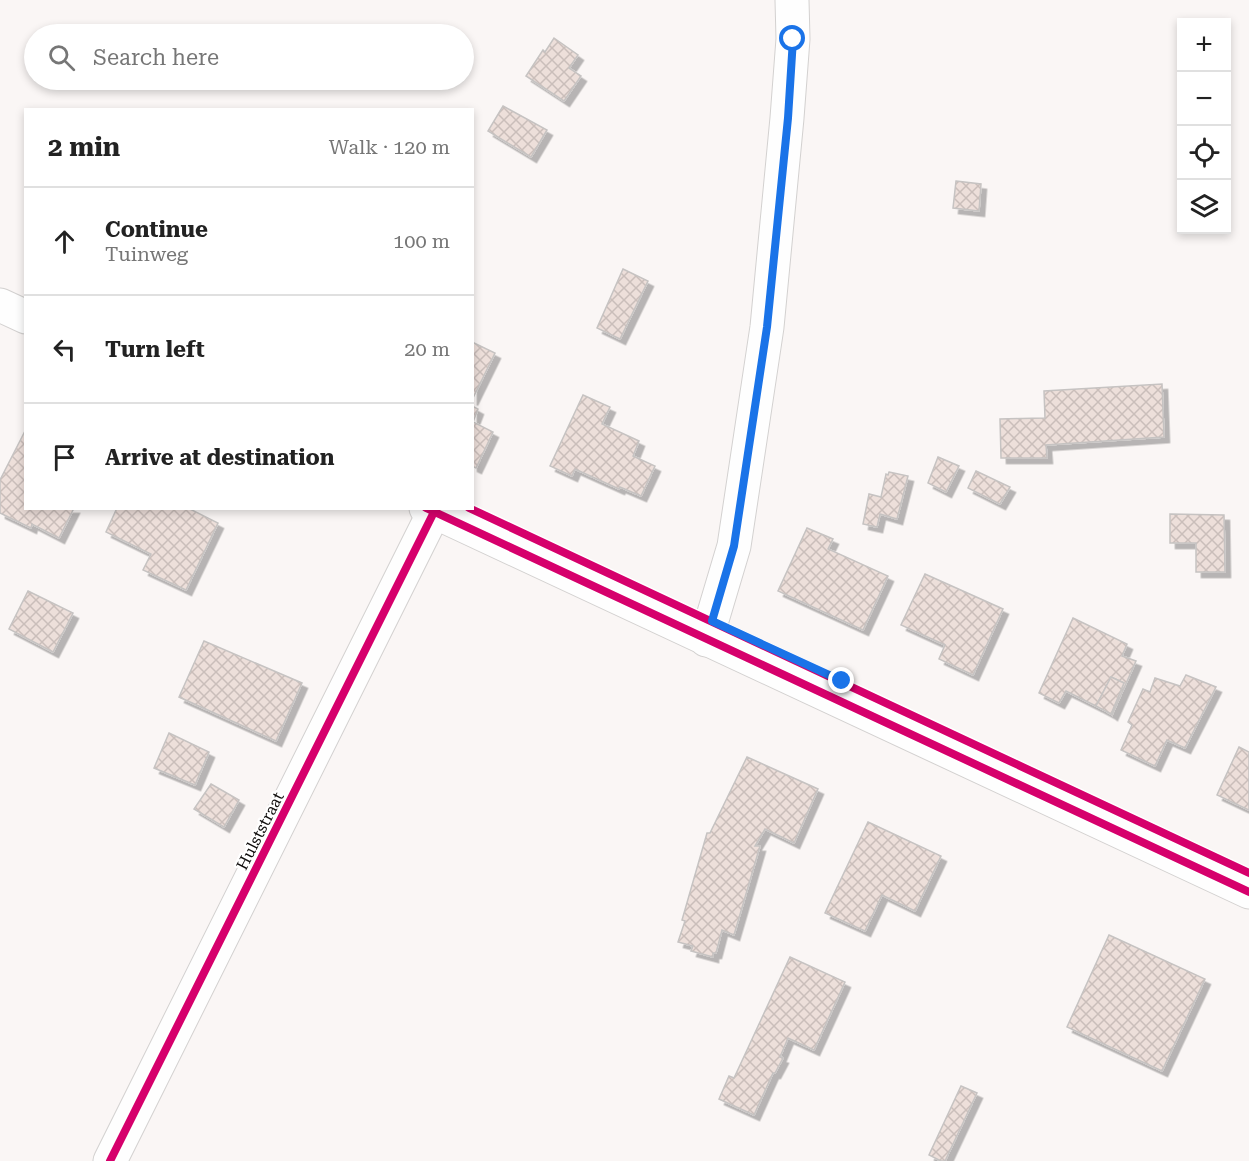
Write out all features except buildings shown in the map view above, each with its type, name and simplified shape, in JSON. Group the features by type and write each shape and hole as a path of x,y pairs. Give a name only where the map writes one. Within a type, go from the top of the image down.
{"street":[{"path":"706,640 734,546 767,327 788,118 793,39 792,0"},
{"path":"0,305 24,316"},
{"path":"430,510 1249,891"},
{"name":"Hulststraat","path":"110,1161 430,510"}],"cycle path":[{"path":"430,510 1249,892"},
{"path":"110,1161 435,510"},
{"path":"473,510 1249,873"}],"route":[{"path":"793,39 788,118 767,327 734,546 712,621 842,681"}]}
